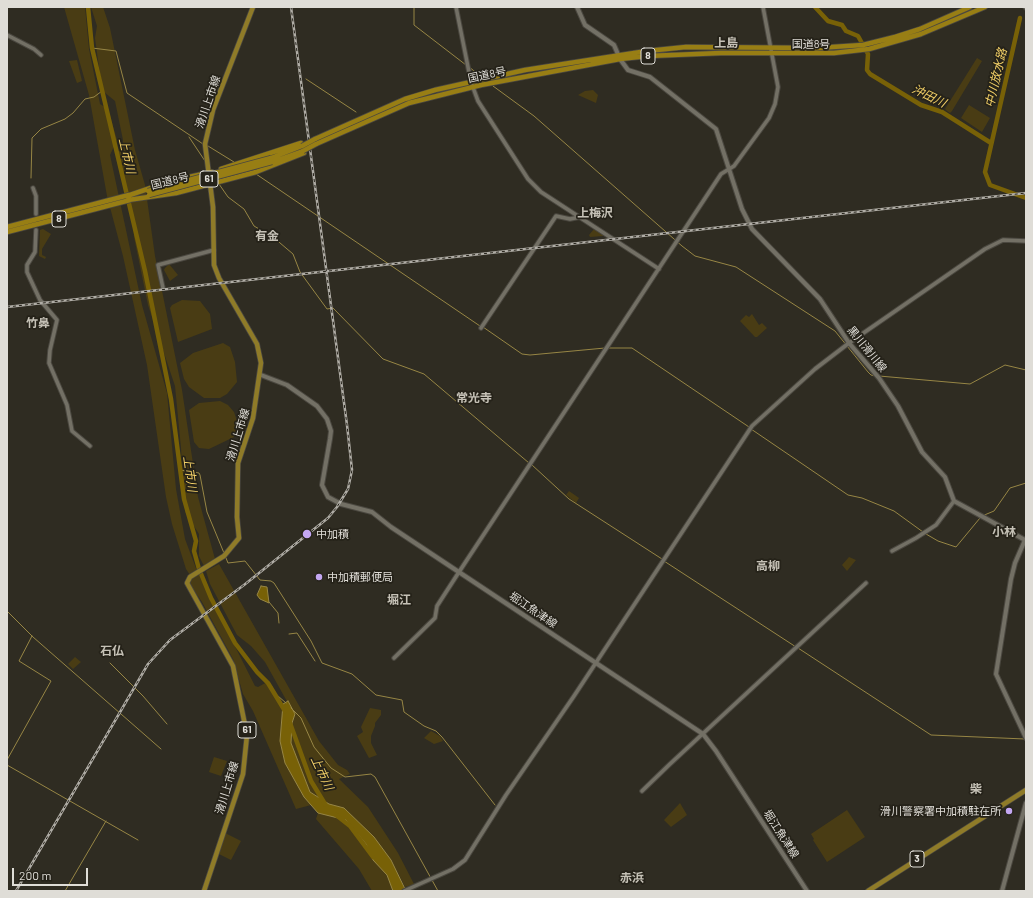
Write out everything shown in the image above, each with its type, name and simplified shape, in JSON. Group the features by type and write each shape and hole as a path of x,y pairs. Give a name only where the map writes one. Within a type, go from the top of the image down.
{"highway":[{"name":"国道8号","path":"326,137 405,99 435,90 472,85 620,58 864,45 920,29 970,7"},
{"name":"国道8号","path":"772,50 834,53 869,49 921,34 985,7"},
{"name":"8","path":"316,142 326,137"},
{"name":"8","path":"7,227 146,193 183,178 207,173 270,152 302,148 326,137"},
{"name":"国道8号","path":"146,193 273,162 316,142"},
{"name":"8","path":"128,198 146,193 189,190 256,172 273,162"},
{"name":"8","path":"7,232 111,202"}],"main road":[{"name":"滑川上市線","path":"204,891 243,774 247,735 233,666 197,598 187,583 190,577 228,553 239,538 237,517 238,463 254,418 261,376 259,350 219,278 214,265 213,207 207,173 205,144 208,125 253,7"},
{"name":"黒川滑川線","path":"577,7 585,24 596,34 610,41 628,70 650,77 713,126 720,136 742,209 752,229 820,299 849,343 879,378 890,394 922,452 945,477 954,501"},
{"name":"堀江魚津線","path":"261,376 287,385 317,406 327,419 331,431 322,484 328,497 341,504 372,512 391,527 703,734 716,751 807,891"},
{"path":"954,501 1025,538 1015,564 996,674 1026,738"},
{"name":"3","path":"868,891 1026,790"},
{"path":"1002,891 1026,803"}],"street":[{"path":"456,7 472,85 486,115 502,137 528,179 541,192 659,269"},
{"path":"394,658 435,618 437,606 721,174 734,166 769,118 775,104 778,87 763,7"},
{"path":"7,35 34,49 41,55"},
{"path":"33,188 36,196 36,214"},
{"path":"480,328 556,216 570,219 580,217"},
{"path":"36,230 35,252 28,265 27,272 40,300 57,320 50,350 49,363 67,405 72,431 90,446"},
{"path":"404,891 453,869 465,860 750,429 815,369 849,343 985,249 1003,240 1026,241"},
{"path":"163,288 158,265 214,250"},
{"path":"892,551 936,525 954,501"},
{"path":"642,791 866,583"}],"shaded area":[{"path":"64,7 85,7 89,49 100,104 108,109 117,140 110,155 142,305 167,393 176,489 185,539 197,571 255,686 258,687 269,681 283,704 280,741 285,763 304,797 311,805 296,809 253,711 243,694 233,659 202,602 190,585 190,575 186,569 172,524 166,497 147,365 123,256 107,196 89,95"},
{"path":"91,7 103,7 110,28 135,150 145,185 155,256 182,390 198,497 215,559 204,566 199,556 199,534 185,512 175,386 148,305 134,237 132,211 124,189 118,153 123,145 123,140 115,101 104,92 101,82 95,38 97,26"},
{"path":"977,58 982,61 950,113 945,109"},
{"path":"77,60 82,81 77,83 69,61"},
{"path":"593,90 598,95 596,103 578,95 585,91"},
{"path":"969,105 990,118 982,132 961,118"},
{"path":"43,229 51,234 42,249 42,255 46,257 45,259 39,256 40,230"},
{"path":"594,229 603,234 603,236 590,237 589,235"},
{"path":"169,264 178,275 170,281 164,270"},
{"path":"182,300 200,301 210,314 212,329 178,342 170,308 172,305"},
{"path":"752,314 759,325 762,323 767,328 757,337 755,337 740,321 746,315 749,317"},
{"path":"223,343 230,347 235,362 237,382 227,394 220,398 204,398 189,387 184,379 180,363 193,353"},
{"path":"220,401 228,405 234,412 238,424 234,437 209,449 199,448 194,442 189,410 199,403"},
{"path":"569,491 579,498 576,503 566,495"},
{"path":"849,557 856,560 847,571 842,565"},
{"path":"219,564 319,741 338,765 347,770 350,774 339,779 368,807 398,853 414,884 405,887 391,860 374,837 344,808 329,804 310,792 291,744 294,714 265,662 251,646 237,635 210,584 206,571"},
{"path":"261,586 267,587 269,603 260,599 257,595"},
{"path":"75,657 81,662 73,669 68,664"},
{"path":"288,701 295,714 292,723 291,743 310,792 329,804 344,808 374,837 391,860 406,891 393,891 387,875 373,860 366,844 346,820 318,813 304,797 285,763 280,741 283,704"},
{"path":"370,708 381,710 381,715 375,723 371,736 371,743 377,755 369,758 357,736 363,732 361,727"},
{"path":"431,731 440,736 443,741 434,744 424,738"},
{"path":"214,757 227,761 221,776 209,772"},
{"path":"680,803 687,815 671,827 664,820"},
{"path":"847,810 865,837 827,862 813,840 814,839 811,834"},
{"path":"318,813 346,820 366,844 373,860 387,874 393,891 372,891 359,869 316,819"},
{"path":"225,833 241,841 231,860 217,853"}],"waterway":[{"name":"上市川","path":"88,7 92,48 145,271 171,399 184,499 196,541 194,551 199,569 211,598 235,643 257,672 268,683 285,711"},
{"path":"414,7 414,25 466,65"},
{"name":"沖田川","path":"815,7 828,21 842,25 846,31 858,36 868,54 867,70 870,74 921,105 942,112 991,143"},
{"name":"中川放水路","path":"1020,18 985,172 990,185 1026,198"},
{"path":"92,48 116,51 127,93 203,144"},
{"path":"469,67 482,77"},
{"path":"306,79 356,112"},
{"path":"493,86 534,116 695,256 736,267 835,331 868,372 875,376"},
{"path":"31,178 32,138 41,129 65,119 73,113 85,99 94,97 102,91"},
{"path":"189,137 205,161"},
{"path":"208,146 234,162"},
{"path":"256,174 480,326"},
{"path":"219,184 228,197 244,209 254,226 273,237 293,254 300,272 327,309 333,308 383,359 424,374 529,463"},
{"path":"483,327 522,354 530,355 605,348"},
{"path":"608,348 632,348 749,427"},
{"path":"879,376 970,384 1005,365 1026,370"},
{"path":"751,429 848,495 862,498 894,511 923,532"},
{"path":"532,465 569,499 662,559"},
{"path":"180,470 199,473 207,512 224,553"},
{"path":"982,516 994,511 1010,488 1026,483"},
{"path":"926,534 938,541 956,547 980,518"},
{"path":"226,558 228,563 245,561 260,580 271,581 274,583 311,641 322,663 352,674 376,695 402,700 404,712 424,726 436,731 495,805"},
{"path":"664,561 796,647"},
{"path":"269,602 278,613 279,623"},
{"path":"7,611 33,637 161,749"},
{"path":"289,634 297,633 315,661"},
{"path":"7,760 51,681 19,661 32,636"},
{"path":"798,648 931,735 1025,739"},
{"path":"110,663 143,696 167,724"},
{"name":"上市川","path":"278,696 286,703"},
{"path":"291,708 301,718 314,747 331,768 345,777 371,774 375,777 438,891"},
{"name":"上市川","path":"290,723 311,781 325,804"},
{"path":"7,765 138,840"},
{"name":"上市川","path":"336,815 350,826 373,857"},
{"path":"65,891 106,821"}],"railway":[{"path":"16,891 148,664 170,640 244,585 328,518 348,489 352,470 347,425 291,7"},
{"path":"7,307 1026,193"}],"place":[{"name":"中加積","path":"307,534"},
{"name":"中加積郵便局","path":"319,577"},
{"name":"滑川警察署中加積駐在所","path":"1009,811"}],"district":[{"name":"上島","path":"726,43"},
{"name":"上梅沢","path":"595,213"},
{"name":"有金","path":"267,236"},
{"name":"竹鼻","path":"38,323"},
{"name":"常光寺","path":"474,398"},
{"name":"小林","path":"1004,532"},
{"name":"高柳","path":"768,566"},
{"name":"堀江","path":"399,600"},
{"name":"石仏","path":"112,651"},
{"name":"柴","path":"976,789"},
{"name":"赤浜","path":"632,878"}]}
